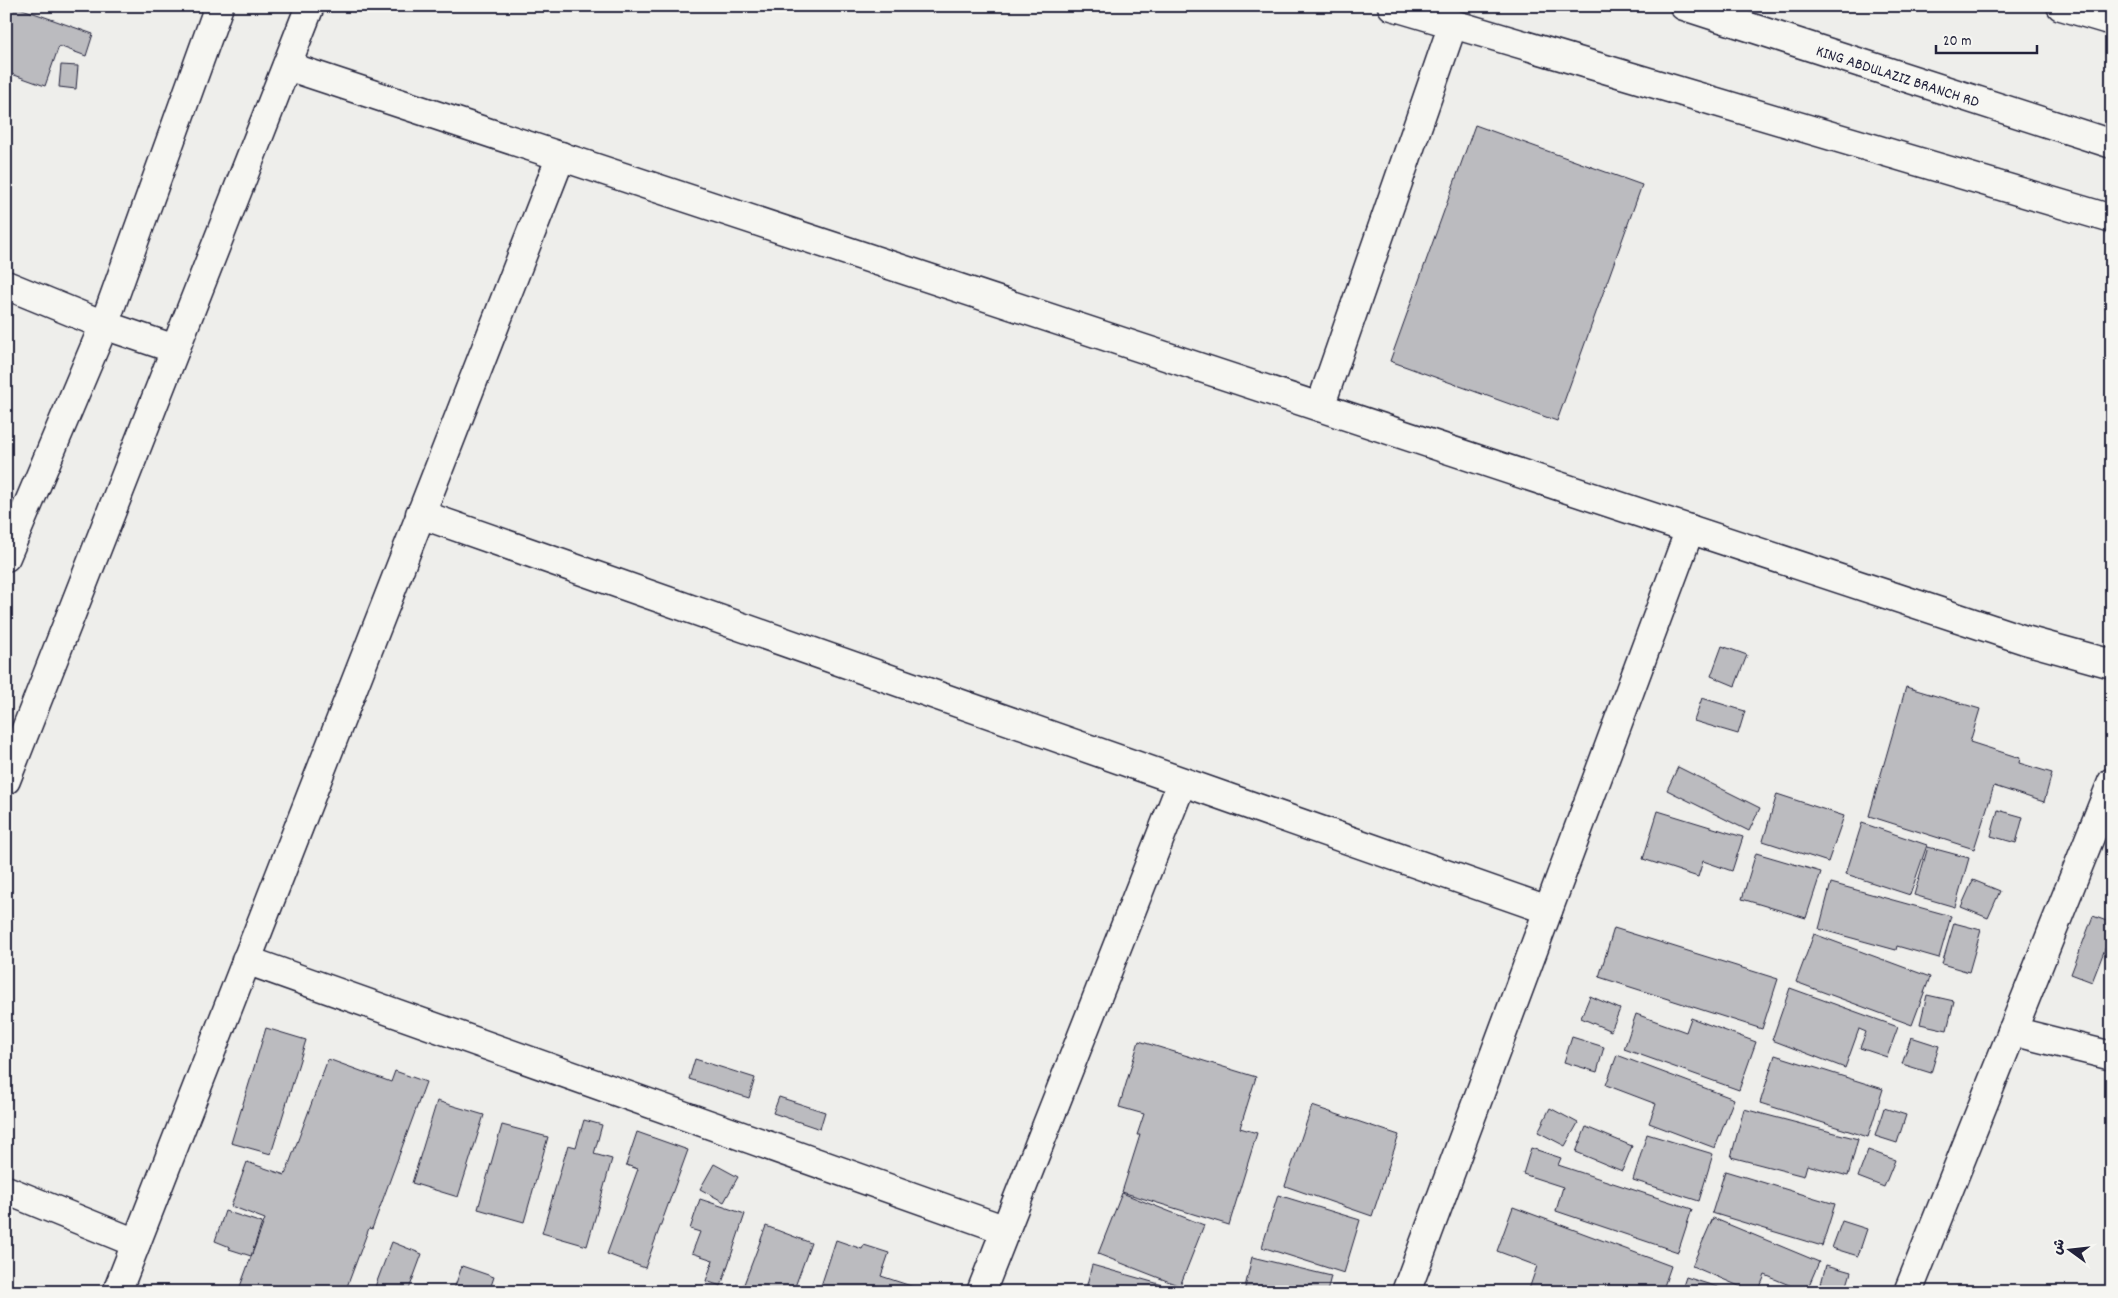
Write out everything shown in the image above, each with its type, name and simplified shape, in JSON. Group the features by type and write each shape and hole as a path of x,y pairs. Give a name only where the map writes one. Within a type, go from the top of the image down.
{"main road":[{"path":"6,557 104,325 219,6"},
{"path":"6,780 310,6"},
{"path":"1392,6 2112,219"},
{"name":"KING ABDULAZIZ BRANCH RD","path":"1684,6 2112,144"},
{"path":"2061,6 2112,21"},
{"path":"1320,407 1453,24"},
{"path":"287,66 2025,640 2112,664"},
{"path":"117,1292 560,156"},
{"path":"6,285 104,325 175,349"},
{"path":"420,514 1548,910"},
{"path":"1406,1292 1690,529"},
{"path":"981,1292 1182,782"},
{"path":"1908,1292 2112,782"},
{"path":"246,960 1006,1230"},
{"path":"2012,1031 2112,1056"},
{"path":"6,1190 136,1243"}],"building":[{"path":"6,6 14,6 93,34 86,56 59,46 45,86 6,72"},
{"path":"61,65 78,66 76,89 59,87"},
{"path":"1475,125 1642,185 1557,421 1390,361"},
{"path":"1722,646 1747,655 1735,686 1711,676"},
{"path":"1906,687 1980,709 1970,742 2020,758 2019,763 2052,773 2044,802 1994,786 1974,849 1869,816"},
{"path":"1702,698 1745,711 1738,734 1694,721"},
{"path":"1678,767 1760,808 1749,831 1667,790"},
{"path":"1777,794 1844,816 1828,862 1763,841"},
{"path":"1998,810 2023,817 2016,843 1991,836"},
{"path":"1658,811 1743,837 1732,871 1703,861 1698,877 1643,859"},
{"path":"1862,823 1927,845 1910,895 1846,874"},
{"path":"1928,847 1969,858 1955,907 1914,895"},
{"path":"1756,853 1821,872 1806,918 1742,899"},
{"path":"1973,880 2000,891 1988,918 1961,907"},
{"path":"1831,883 1951,916 1939,958 1897,946 1896,950 1819,929"},
{"path":"2093,916 2112,923 2112,931 2092,982 2071,974"},
{"path":"1954,923 1981,930 1969,972 1942,964"},
{"path":"1614,928 1778,979 1762,1029 1599,977"},
{"path":"1814,934 1930,977 1912,1025 1796,982"},
{"path":"1790,988 1898,1027 1887,1057 1860,1048 1866,1032 1859,1029 1845,1068 1772,1040"},
{"path":"1927,995 1954,1001 1947,1030 1920,1024"},
{"path":"1590,996 1620,1009 1611,1031 1581,1018"},
{"path":"1636,1014 1686,1032 1691,1018 1756,1042 1739,1090 1624,1049"},
{"path":"266,1028 306,1040 271,1154 231,1143"},
{"path":"1572,1037 1604,1047 1597,1072 1564,1062"},
{"path":"1911,1037 1939,1046 1931,1073 1902,1064"},
{"path":"1139,1041 1256,1077 1240,1128 1257,1133 1229,1225 1122,1192 1140,1135 1137,1135 1144,1114 1119,1107"},
{"path":"1617,1055 1734,1099 1715,1148 1649,1123 1656,1104 1606,1085"},
{"path":"1775,1055 1883,1089 1868,1137 1760,1103"},
{"path":"328,1059 391,1082 395,1071 426,1082 372,1229 369,1228 345,1292 238,1292 265,1219 231,1206 247,1162 285,1175"},
{"path":"695,1059 755,1078 749,1098 689,1079"},
{"path":"779,1097 825,1112 820,1129 773,1113"},
{"path":"437,1101 484,1115 458,1197 412,1183"},
{"path":"1312,1106 1399,1135 1372,1216 1285,1186"},
{"path":"1550,1108 1578,1123 1565,1146 1538,1132"},
{"path":"1884,1108 1906,1115 1897,1143 1875,1136"},
{"path":"1744,1109 1858,1139 1848,1176 1807,1165 1804,1176 1731,1157"},
{"path":"584,1120 602,1125 594,1154 612,1159 587,1246 542,1233 568,1145 576,1147"},
{"path":"502,1125 548,1137 524,1222 478,1209"},
{"path":"1586,1127 1632,1146 1622,1171 1576,1152"},
{"path":"637,1132 688,1150 645,1268 607,1254 638,1169 626,1165"},
{"path":"1647,1134 1713,1154 1699,1201 1633,1180"},
{"path":"1531,1148 1561,1158 1558,1165 1692,1209 1678,1252 1556,1211 1563,1187 1523,1174"},
{"path":"1868,1150 1895,1160 1884,1187 1858,1177"},
{"path":"714,1164 738,1177 724,1202 700,1189"},
{"path":"1725,1171 1835,1204 1822,1246 1712,1213"},
{"path":"1122,1193 1204,1225 1180,1286 1098,1254"},
{"path":"1278,1195 1360,1220 1344,1273 1262,1247"},
{"path":"700,1199 745,1214 721,1286 706,1281 713,1260 692,1253 700,1232 690,1229"},
{"path":"1513,1207 1671,1266 1662,1292 1528,1292 1537,1266 1497,1251"},
{"path":"225,1211 262,1223 251,1256 229,1249 230,1247 215,1241"},
{"path":"1713,1218 1819,1262 1806,1292 1765,1275 1758,1292 1753,1292 1692,1266"},
{"path":"1842,1221 1867,1229 1858,1256 1832,1248"},
{"path":"766,1226 811,1243 793,1292 741,1292"},
{"path":"836,1240 862,1249 864,1245 889,1253 881,1276 920,1289 919,1292 819,1292"},
{"path":"392,1242 422,1254 408,1292 373,1292"},
{"path":"1252,1257 1331,1276 1327,1292 1244,1292"},
{"path":"1092,1265 1170,1287 1169,1292 1085,1292"},
{"path":"1826,1265 1851,1272 1845,1292 1819,1291"},
{"path":"462,1266 494,1277 489,1292 453,1292"},
{"path":"1686,1277 1733,1292 1681,1292"},
{"path":"517,1287 532,1292 516,1292"}]}
